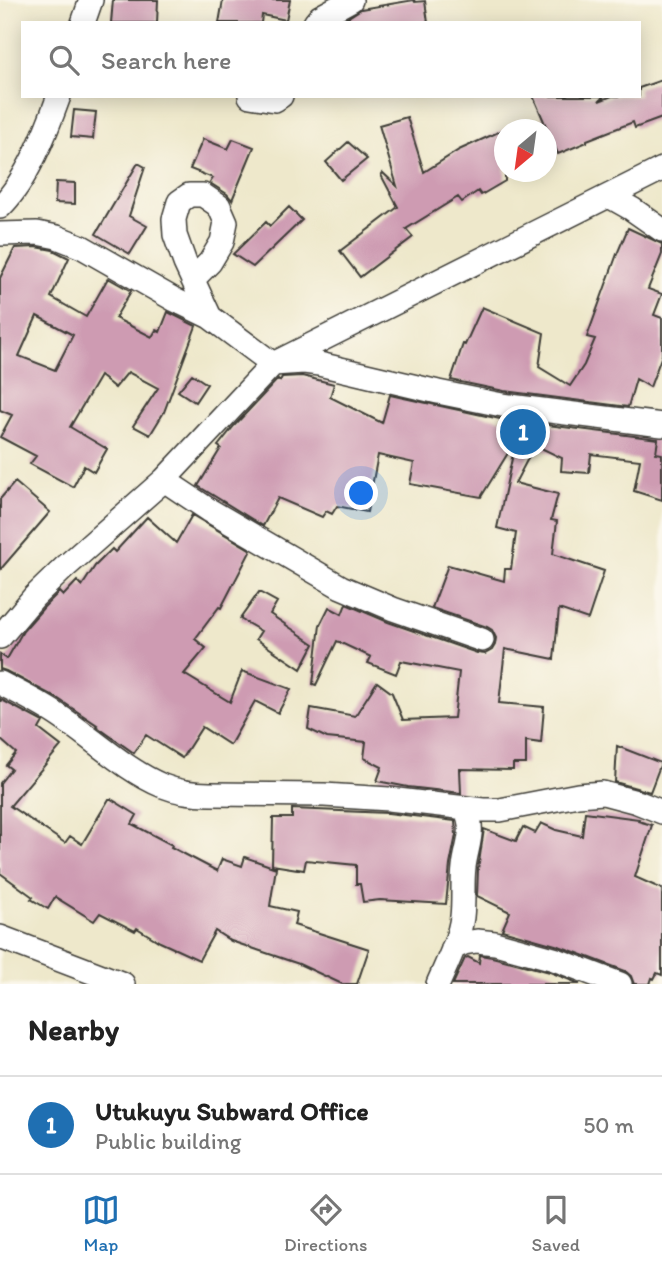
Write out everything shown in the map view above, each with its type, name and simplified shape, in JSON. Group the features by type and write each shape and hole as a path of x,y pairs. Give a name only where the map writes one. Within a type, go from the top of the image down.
{"street":[{"path":"84,21 91,0"},
{"path":"313,21 315,0"},
{"path":"315,21 351,0"},
{"path":"0,207 13,193 38,148 58,98"},
{"path":"0,637 34,597 64,568 163,480 273,364 662,169"},
{"path":"609,196 662,230"},
{"path":"0,233 37,233 57,237 103,259 210,317 273,364 319,364 502,405 662,425"},
{"path":"193,279 210,317"},
{"path":"163,480 341,587 393,609 482,640"},
{"path":"0,683 56,714 161,786 175,790 201,794 324,795 500,810 551,799 603,793 662,812"},
{"path":"438,984 462,917 464,866 471,830 471,822 465,808"},
{"path":"0,937 123,984"},
{"path":"453,948 477,941 495,943 554,960 620,984"}],"building":[{"path":"113,0 158,0 157,21 111,21"},
{"path":"223,0 290,0 286,20 262,15 261,21 219,21"},
{"path":"414,0 425,1 428,21 344,21 361,9"},
{"path":"662,80 662,118 635,128 633,122 558,154 557,119 543,119 534,98 602,98 599,101 607,98 641,98 641,87"},
{"path":"74,110 96,112 93,139 71,137"},
{"path":"407,117 424,172 459,150 494,134 494,182 503,182 481,195 478,191 462,202 458,197 406,229 413,237 360,277 340,251 398,207 381,175 383,173 397,186 379,125"},
{"path":"203,139 228,149 233,139 254,147 232,200 210,183 213,178 190,169"},
{"path":"348,142 367,159 341,180 326,162"},
{"path":"138,163 145,167 129,216 147,226 130,254 96,234"},
{"path":"56,182 75,183 75,204 55,203"},
{"path":"289,207 302,220 253,267 233,254 266,222 270,226"},
{"path":"628,228 662,244 662,254 648,289 662,294 654,315 662,318 662,355 650,387 636,379 628,407 504,391 451,380 463,344 465,345 482,307 544,333 539,367 570,386 584,365 595,339 587,337"},
{"path":"36,247 53,250 69,258 51,297 86,317 108,278 131,291 115,318 152,337 156,330 160,332 168,312 196,326 164,412 150,435 133,426 158,388 128,372 115,388 100,376 70,427 107,449 94,472 84,466 73,487 30,464 36,456 0,437 12,415 0,410 0,278 15,248","holes":["37,316 73,335 55,370 19,356"]},
{"path":"192,374 207,384 195,402 178,391"},
{"path":"302,376 334,384 330,397 382,423 390,395 500,419 658,439 656,453 662,454 662,500 634,491 640,460 591,454 589,473 561,471 562,458 535,445 515,483 558,494 551,520 557,521 553,554 604,571 588,619 559,609 554,659 505,649 499,703 544,707 541,743 526,741 526,764 513,764 513,770 460,769 461,793 408,787 377,781 382,767 364,758 366,742 327,738 308,729 311,708 355,716 377,682 392,693 403,720 454,718 459,672 401,661 396,674 368,663 371,657 337,641 316,685 313,684 320,625 329,607 342,614 346,604 388,622 477,653 485,654 492,650 496,638 492,630 432,608 448,565 504,581 505,569 511,569 516,533 497,528 516,440 481,497 410,484 414,463 378,455 367,512 337,506 332,514 326,511 322,517 278,498 263,526 198,486 221,448 218,446 278,379 280,381 282,377"},
{"path":"15,482 50,512 0,570 0,499"},
{"path":"192,515 251,550 221,608 219,607 195,639 206,648 184,674 230,702 242,671 291,689 278,713 255,701 230,745 202,727 182,758 146,735 134,753 57,698 0,669 0,654 7,659 23,631 44,607 59,592 63,596 77,581 82,586 95,566 112,549 115,552 147,517 176,543"},
{"path":"259,592 277,602 270,614 314,644 301,669 256,639 261,631 240,619"},
{"path":"0,699 43,722 39,729 61,746 10,806 65,843 70,836 82,844 111,799 137,815 132,824 217,871 222,859 242,866 245,857 276,868 270,906 297,912 294,925 369,949 357,984 342,984 299,964 231,941 215,931 199,960 137,928 135,931 100,913 94,921 55,897 48,909 31,899 33,897 0,873 0,783 11,769 6,765 16,753 0,739"},
{"path":"617,746 661,763 650,792 615,782"},
{"path":"292,809 388,813 455,821 456,835 446,904 380,900 363,902 360,884 356,884 356,865 306,860 304,870 272,865 273,818 292,818"},
{"path":"585,812 639,819 638,821 652,825 635,877 662,889 662,975 657,973 650,984 634,984 625,971 559,946 502,930 510,912 477,896 484,829 516,841 523,827 535,833 541,823 556,830 582,836"},
{"path":"480,955 550,972 580,984 453,984 465,958 479,963"}],"place":[{"name":"Utukuyu Subward Office","path":"523,432"}]}
